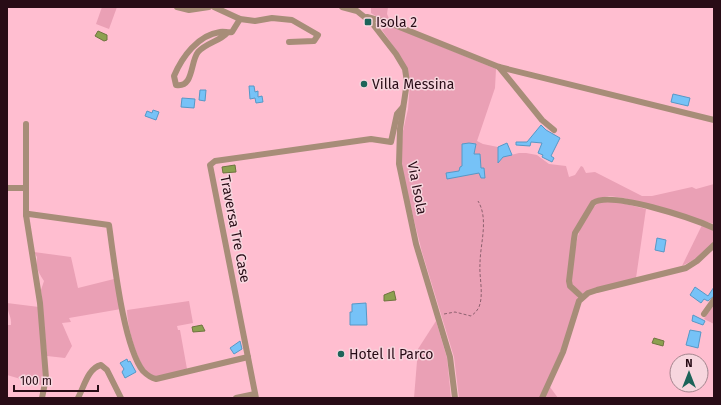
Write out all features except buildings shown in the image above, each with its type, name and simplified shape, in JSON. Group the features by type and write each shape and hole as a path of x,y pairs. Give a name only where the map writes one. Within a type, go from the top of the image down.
{"street":[{"path":"177,7 189,10 209,7"},
{"path":"214,7 240,19 255,21 272,18 292,20 318,35 314,41 289,42"},
{"name":"Via Isola","path":"342,7 360,9 396,54 405,69 407,82 398,147 398,164 416,244 450,357 455,398"},
{"path":"365,17 392,24 499,67 714,120"},
{"path":"227,33 221,32 210,35 200,40 186,53 174,76 176,85 184,84 188,80 199,51 224,37 227,33 235,30 240,19"},
{"path":"499,67 542,120 554,130"},
{"name":"Traversa Tre Case","path":"256,396 210,165 212,162 371,139 391,142 397,114 403,107"},
{"path":"26,124 26,215 40,303 46,378 42,398"},
{"path":"7,188 25,188"},
{"path":"582,298 570,286 569,281 574,239 582,221 593,203 596,201 607,199 625,201 689,218 714,228"},
{"path":"26,215 29,214 109,225 114,262 128,333 143,370 152,378 156,379 248,357"},
{"path":"542,398 564,352 575,310 582,298 588,293 598,290 686,268 697,261 714,245"},
{"path":"704,314 714,300"},
{"path":"78,398 91,371 96,366 101,365 107,370 121,398"},
{"path":"236,398 256,396"}],"path":[{"path":"438,317 451,312 471,316 476,313 479,307 481,300 480,263 483,230 481,210 478,201"}],"shaded area":[{"path":"102,7 117,7 109,29 96,24"},
{"path":"371,7 388,7 387,14 390,21 379,18 371,13"},
{"path":"389,25 496,69 495,88 477,141 483,144 498,147 498,162 503,157 519,153 537,155 549,164 566,166 569,177 575,175 581,166 586,173 595,172 642,196 652,196 692,187 696,189 714,184 714,224 624,198 609,196 592,200 575,230 568,275 578,298 564,343 540,398 459,398 454,357 422,252 400,164 403,131 408,109 410,82 403,60 382,30"},
{"path":"98,31 107,35 107,40 104,41 95,36"},
{"path":"235,165 236,172 223,173 222,167"},
{"path":"600,202 617,202 646,209 636,278 584,294 574,288 571,281 575,249 585,217"},
{"path":"702,225 714,231 714,242 699,257 682,266"},
{"path":"34,252 71,257 78,288 114,279 121,309 69,318 71,322 62,323 72,346 65,358 47,356 41,290 44,281 38,270 37,257"},
{"path":"394,291 396,300 384,301 384,295"},
{"path":"189,301 193,323 177,326 178,330 180,330 187,369 156,377 150,374 139,358 131,337 127,310"},
{"path":"7,303 39,307 44,377 41,385 7,375 7,325 11,325 11,322"},
{"path":"714,305 714,324 704,319"},
{"path":"436,321 447,358 451,398 414,398 418,349"},
{"path":"202,325 205,331 193,332 192,327"},
{"path":"654,338 664,341 663,346 652,343"},
{"path":"550,387 558,398 544,398"}],"place":[{"name":"Isola 2","path":"368,22"},
{"name":"Villa Messina","path":"364,84"},
{"name":"Hotel Il Parco","path":"341,354"}]}
